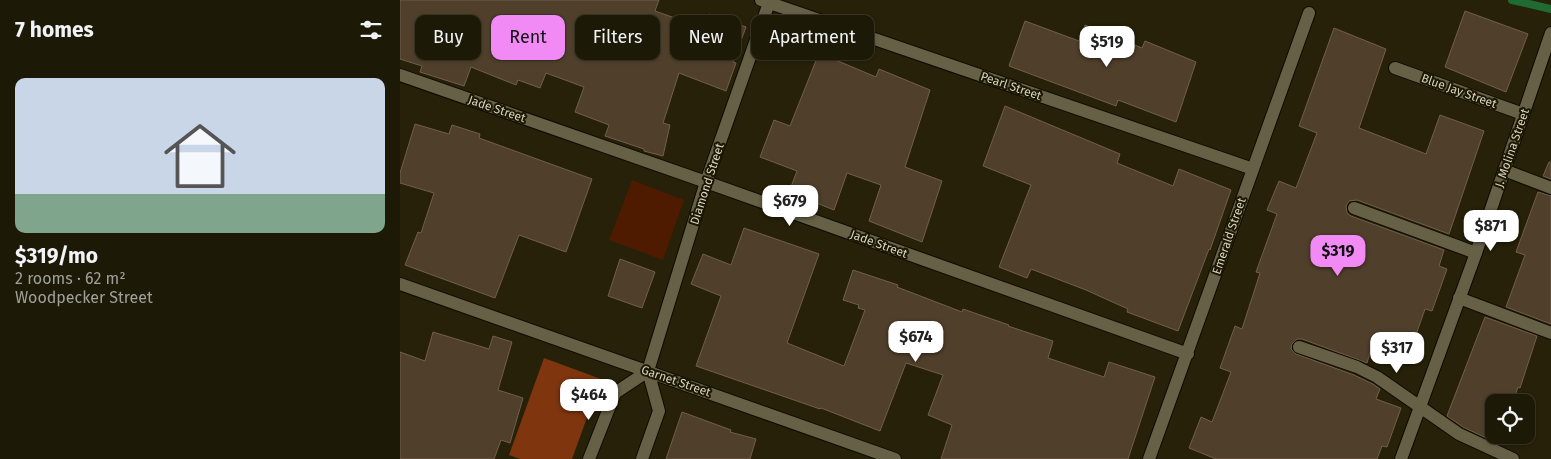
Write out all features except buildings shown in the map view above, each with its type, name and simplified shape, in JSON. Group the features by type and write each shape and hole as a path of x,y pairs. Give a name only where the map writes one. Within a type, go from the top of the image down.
{"street":[{"name":"Pearl Street","path":"767,1 1253,169"},
{"name":"Diamond Street","path":"648,371 706,182 767,1"},
{"name":"Emerald Street","path":"1149,459 1309,13"},
{"name":"J. Molina Street","path":"1401,459 1476,253 1551,34"},
{"name":"Blue Jay Street","path":"1395,68 1523,114"},
{"name":"Jade Street","path":"400,75 1188,354"},
{"path":"1504,170 1551,188"},
{"path":"1354,208 1476,253"},
{"name":"Garnet Street","path":"400,284 895,459"},
{"path":"1459,298 1551,333"},
{"path":"1299,347 1357,367 1378,377 1459,434 1513,459"},
{"path":"589,459 615,393 648,371 659,411 642,459"}],"shaded area":[{"path":"632,180 684,200 663,260 609,240"},
{"path":"544,358 601,379 572,459 520,459 509,455"}],"waterway":[{"path":"1512,0 1551,9"}]}
